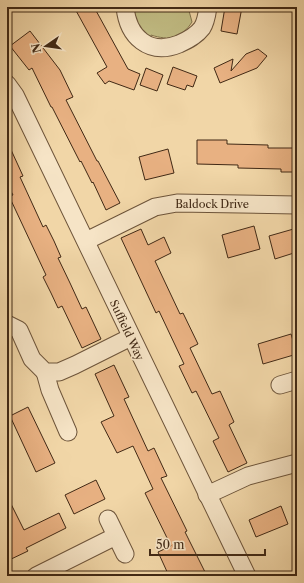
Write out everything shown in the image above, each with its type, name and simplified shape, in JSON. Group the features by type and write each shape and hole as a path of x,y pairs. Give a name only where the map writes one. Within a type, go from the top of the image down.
{"street":[{"path":"125,7 126,17 137,37 145,44 158,48 168,48 186,41 195,35 202,27 208,7"},
{"name":"Suffield Way","path":"7,84 15,95 86,241 130,337 247,576"},
{"name":"Baldock Drive","path":"86,241 155,207 177,203 297,205"},
{"path":"7,324 19,330 32,359 45,372 50,390 68,432"},
{"path":"45,372 59,372 130,337"},
{"path":"280,385 297,380"},
{"path":"207,495 248,476 297,463"},
{"path":"108,519 125,554"},
{"path":"36,576 116,536"}],"shaded area":[{"path":"131,7 188,7 192,22 184,32 179,35 164,38 151,35 151,39 141,32"}],"building":[{"path":"74,7 94,7 128,69 140,74 134,90 109,81 105,84 97,73 107,67"},
{"path":"225,7 242,7 237,34 221,31"},
{"path":"30,31 60,70 73,97 66,100 120,203 106,210 93,182 92,183 81,161 80,162 32,68 29,70 10,46"},
{"path":"258,49 267,56 257,68 220,83 214,68 233,59 231,71 246,54"},
{"path":"173,67 197,76 193,87 187,85 185,90 167,84"},
{"path":"146,68 163,75 157,91 140,85"},
{"path":"197,140 227,140 227,144 268,145 268,148 297,148 297,172 281,172 281,169 238,168 238,165 197,164"},
{"path":"7,141 23,176 20,177 43,227 46,225 61,257 58,258 82,309 86,307 101,339 82,348 62,306 58,308 43,277 46,275 9,196 13,195 7,184"},
{"path":"168,149 174,173 145,180 139,157"},
{"path":"254,226 260,249 228,258 222,235"},
{"path":"297,228 297,252 275,259 269,236"},
{"path":"141,229 148,245 164,237 171,253 155,261 180,314 183,313 198,344 190,348 212,394 220,391 234,422 229,425 247,463 228,472 213,441 219,438 196,391 192,393 179,366 184,364 159,311 156,313 121,238"},
{"path":"291,334 297,354 263,364 258,344"},
{"path":"114,365 129,397 124,399 148,451 154,448 167,476 161,478 187,531 185,532 207,576 169,576 158,552 171,546 145,493 153,489 133,446 117,453 101,422 114,416 95,374"},
{"path":"28,407 55,463 36,472 10,416"},
{"path":"96,480 105,499 74,514 65,495"},
{"path":"7,496 24,530 59,513 66,528 26,548 28,551 7,561"},
{"path":"281,506 288,524 256,537 249,520"}]}
